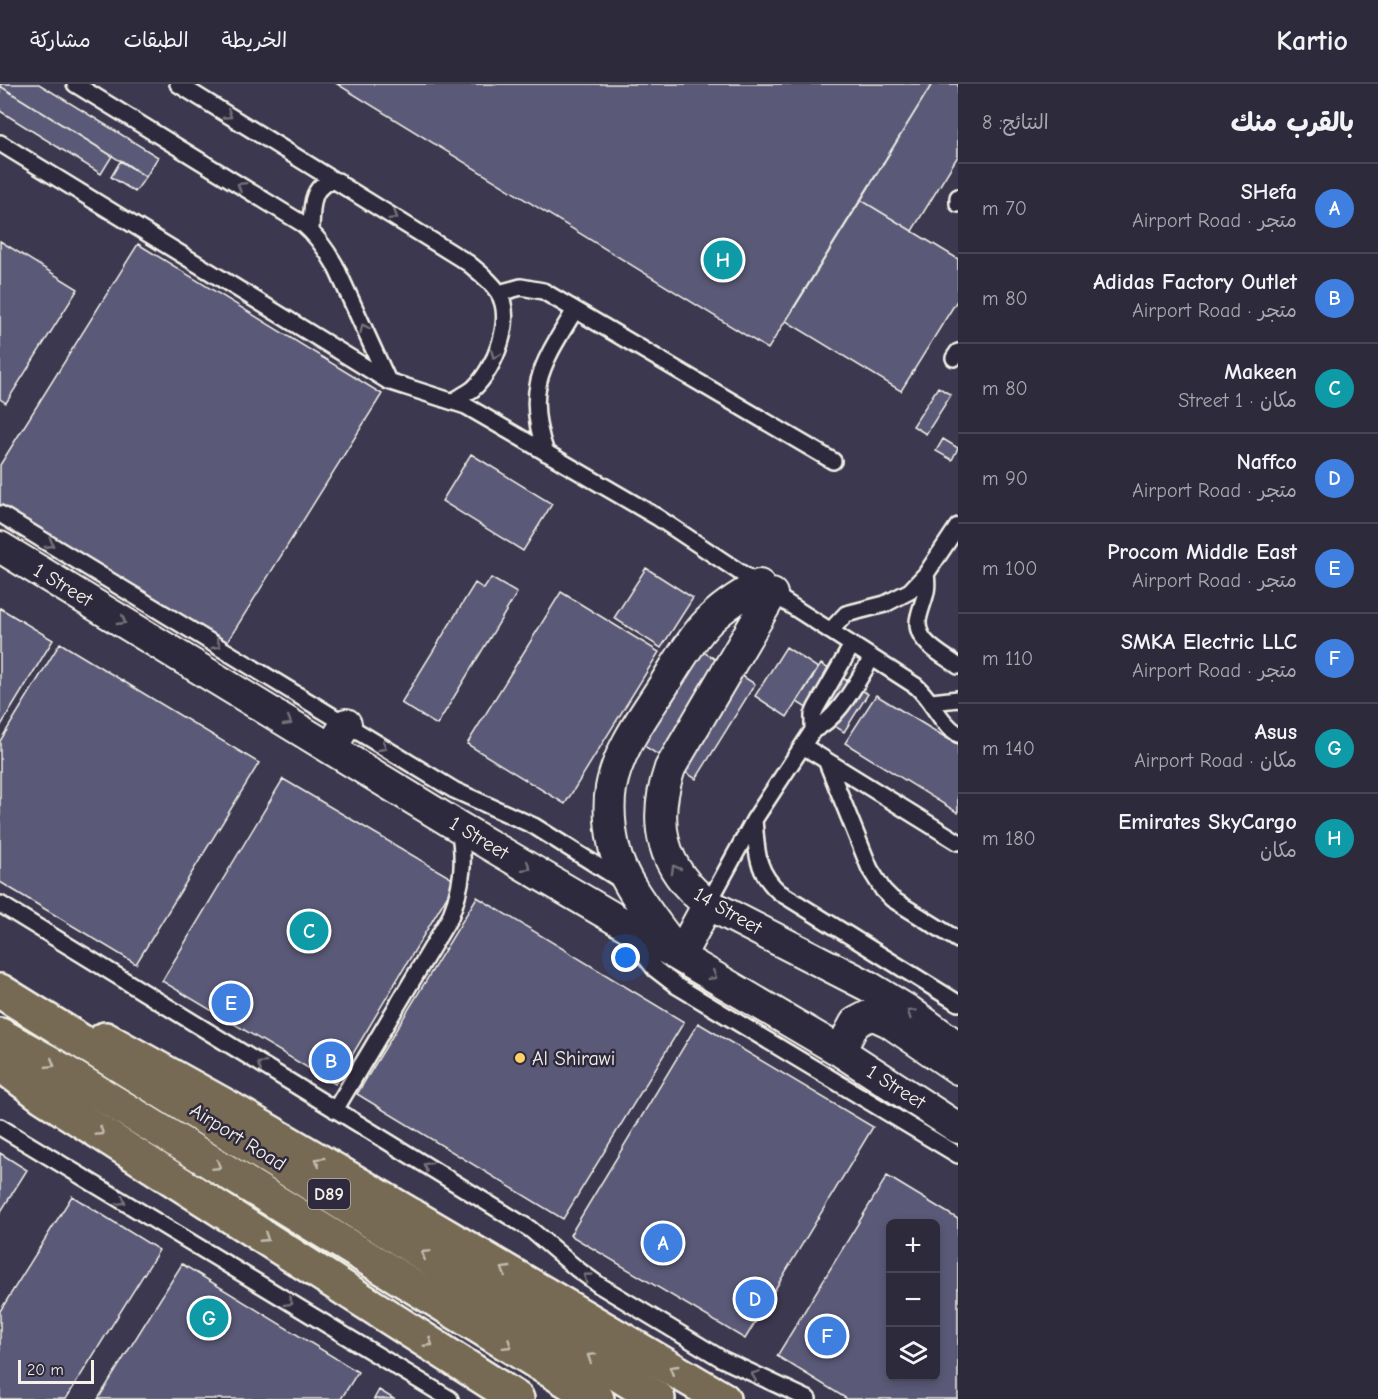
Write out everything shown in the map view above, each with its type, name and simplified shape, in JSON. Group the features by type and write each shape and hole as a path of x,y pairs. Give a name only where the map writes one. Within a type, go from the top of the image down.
{"main road":[{"name":"Airport Road","path":"0,988 658,1399"},
{"path":"0,988 51,1010 231,1109 723,1399"},
{"name":"Airport Road","path":"0,1035 597,1399"},
{"path":"0,1064 43,1096 516,1399"}],"street":[{"name":"1 Street","path":"0,547 338,736 459,827 840,1051 920,1101 958,1128"},
{"path":"708,904 680,956 630,886 614,850 610,819 611,788 620,758 634,731 704,626 739,596 765,590"},
{"name":"14 Street","path":"765,590 679,751 663,786 660,805 661,825 670,861 679,877 708,904 868,986 909,1011 958,1047"},
{"path":"840,1051 855,1023 868,1016 876,1016 889,1022 958,1070"}],"lane":[{"path":"75,84 311,231 328,251 388,381"},
{"path":"178,84 338,181 468,263 487,278 499,293 504,311 503,332 488,372 473,389 454,401"},
{"path":"0,143 388,381 420,393 454,401 473,410 657,517 765,590 916,686 932,702 942,721 958,734"},
{"path":"311,231 313,197 316,191 325,183 338,181"},
{"path":"958,197 958,204"},
{"path":"499,293 521,287 543,291 833,461"},
{"path":"546,453 539,435 536,416 539,378 545,359 575,310"},
{"path":"0,514 338,736 534,826 630,886"},
{"path":"830,631 846,614 885,604 910,591 926,574 958,526"},
{"path":"926,574 927,592 918,616 919,631 926,643 958,666"},
{"path":"708,904 754,820 813,730 813,715 816,708 852,645"},
{"path":"813,730 832,717 872,658"},
{"path":"932,702 958,699"},
{"path":"803,746 958,842"},
{"path":"826,760 870,869 879,885 892,899 958,940"},
{"path":"754,820 759,865 764,876 779,892 958,1003"},
{"path":"335,1110 450,917 459,896 463,873 463,851 459,827"},
{"path":"0,904 530,1228 599,1286 722,1359 808,1399"},
{"path":"616,919 655,969 677,986 958,1155"},
{"path":"0,1127 450,1399"}],"building":[{"path":"0,84 39,84 158,157 146,177"},
{"path":"337,84 932,84 768,349"},
{"path":"932,84 958,84 958,156 912,231 861,200"},
{"path":"0,86 112,156 101,174 0,111"},
{"path":"121,160 146,177 135,192 111,177"},
{"path":"861,200 958,259 958,299 901,391 786,321"},
{"path":"0,241 78,289 6,403 0,399"},
{"path":"138,244 382,394 226,644 0,505 0,465"},
{"path":"938,387 951,395 926,434 913,426"},
{"path":"943,439 958,448 952,460 936,451"},
{"path":"471,454 552,504 523,551 442,501"},
{"path":"646,568 693,598 661,648 614,618"},
{"path":"491,578 517,593 437,725 401,703 475,583 484,589"},
{"path":"561,592 659,652 565,804 467,744"},
{"path":"0,608 53,640 0,727"},
{"path":"686,641 755,684 696,779 627,735"},
{"path":"60,643 259,763 136,964 0,882 0,741"},
{"path":"786,647 818,668 787,717 755,696"},
{"path":"821,664 868,694 844,732 797,702"},
{"path":"876,695 958,745 958,813 845,743"},
{"path":"283,779 456,881 335,1084 162,981"},
{"name":"Al Shirawi","path":"477,897 684,1022 563,1219 357,1094"},
{"path":"698,1023 873,1127 745,1339 570,1235"},
{"path":"0,1153 27,1170 0,1213"},
{"path":"887,1176 958,1219 958,1399 847,1399 777,1356"},
{"path":"72,1196 159,1250 66,1399 0,1399 0,1311"},
{"path":"182,1264 358,1372 341,1399 98,1399"},
{"path":"379,1390 394,1399 374,1399"}],"place":[{"name":"Emirates SkyCargo","path":"723,260"},
{"name":"Makeen","path":"309,931"},
{"name":"Procom Middle East","path":"231,1003"},
{"name":"Al Shirawi","path":"520,1058"},
{"name":"Adidas Factory Outlet","path":"331,1061"},
{"name":"SHefa","path":"663,1243"},
{"name":"Naffco","path":"755,1299"},
{"name":"Asus","path":"209,1318"},
{"name":"SMKA Electric LLC","path":"827,1336"}]}
